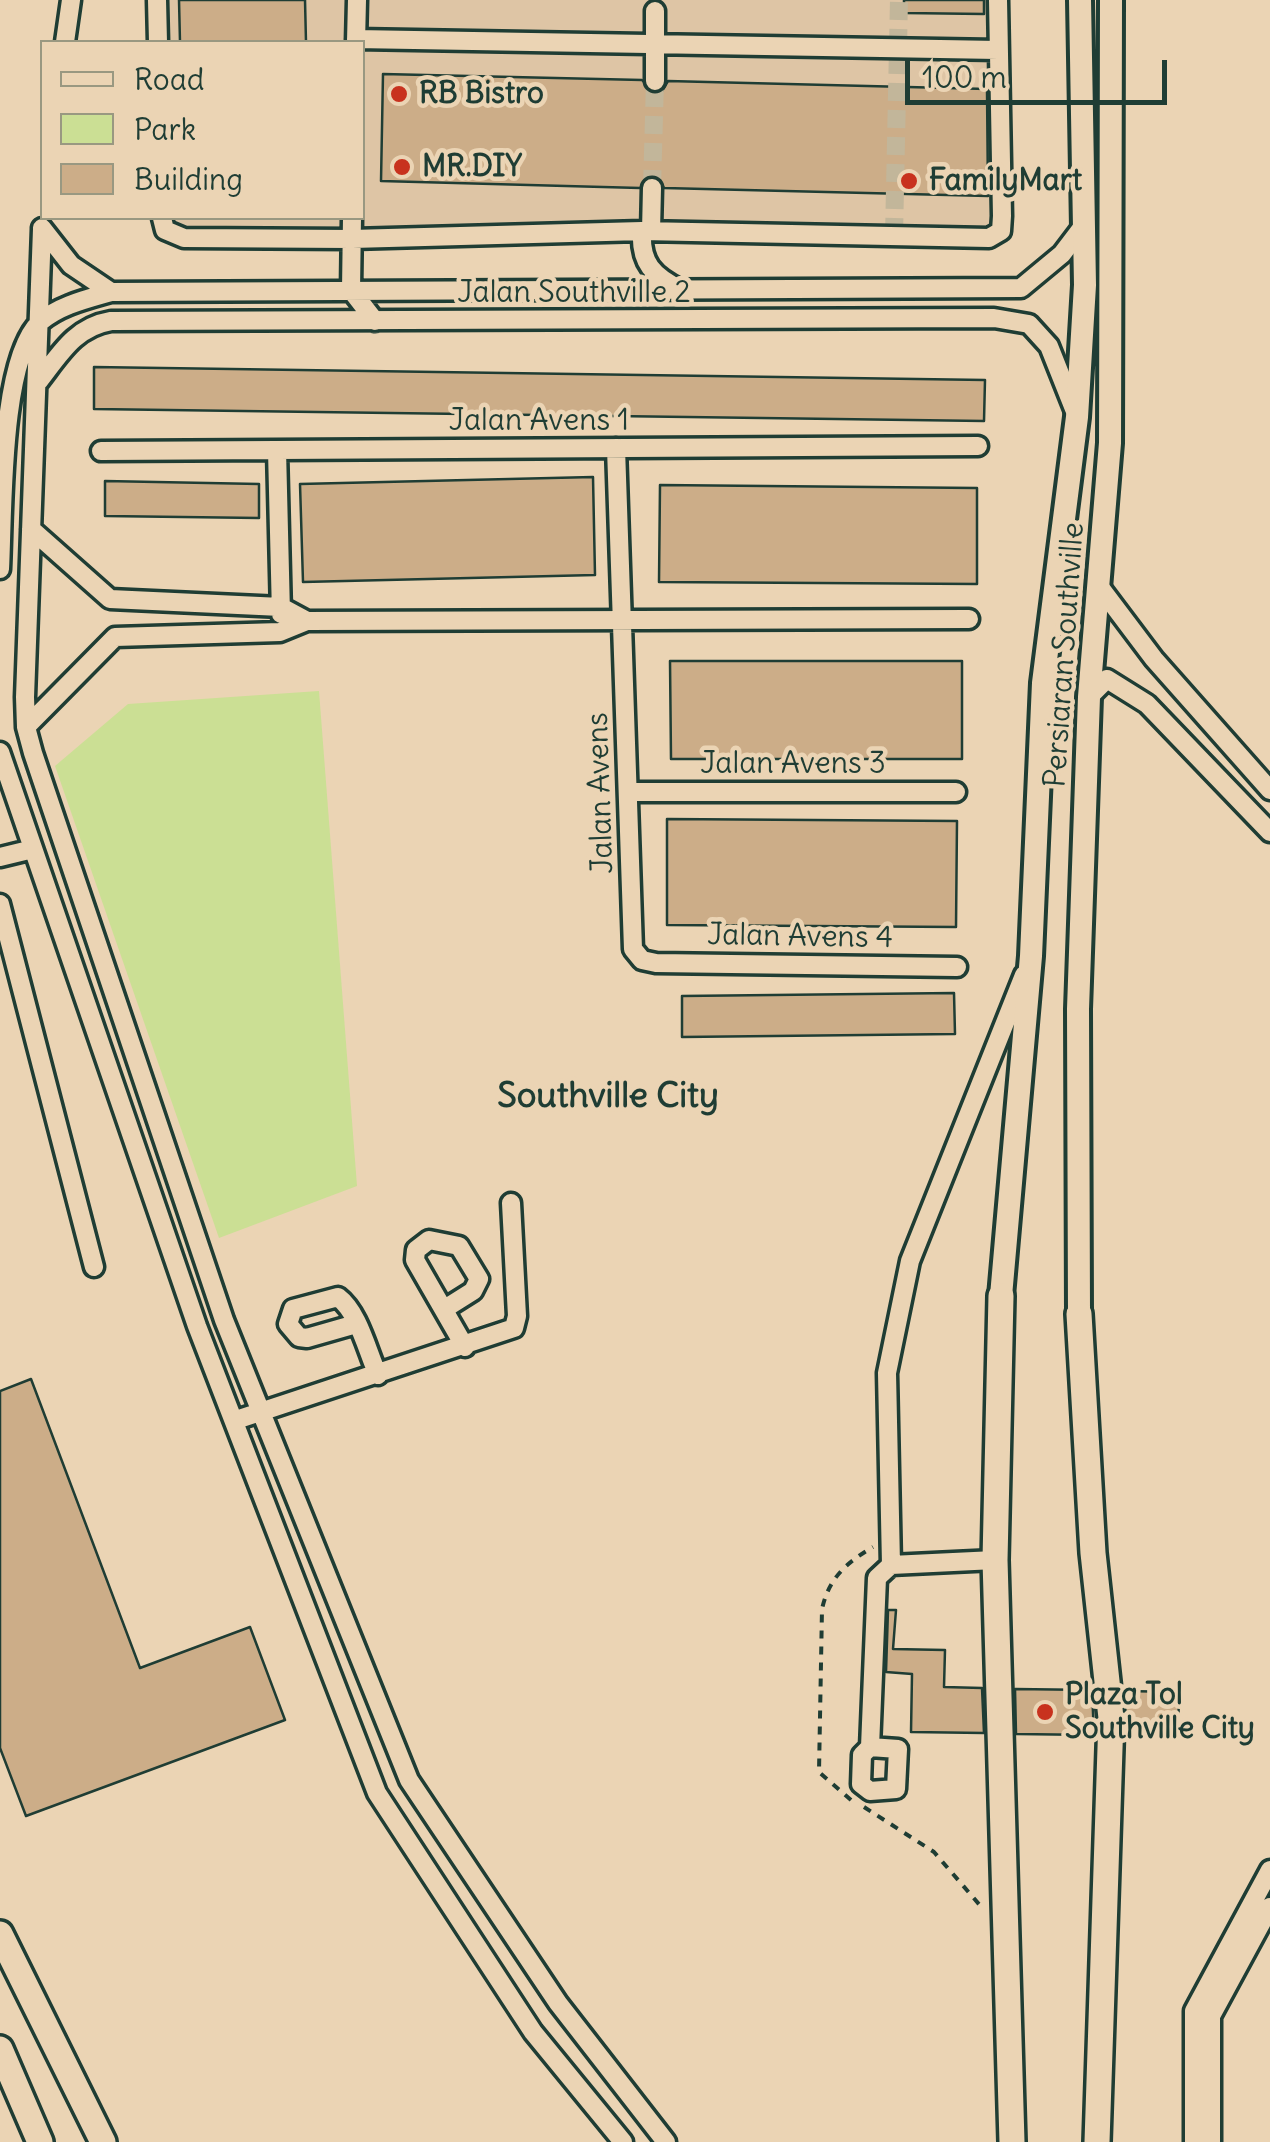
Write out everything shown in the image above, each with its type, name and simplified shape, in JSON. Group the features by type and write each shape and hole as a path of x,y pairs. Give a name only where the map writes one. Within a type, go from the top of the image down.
{"highway":[{"path":"1001,1296 996,1560 1012,2142"},
{"path":"1080,1314 1093,1553 1111,1718 1097,2142"},
{"path":"0,1934 103,2142"},
{"path":"0,2049 40,2142"}],"main road":[{"name":"Persiaran Southville","path":"1001,1296 1031,956 1043,683 1077,417 1085,286 1080,0"},
{"name":"Persiaran Southville","path":"1080,1314 1078,1010 1089,697 1110,444 1111,0"}],"street":[{"path":"65,40 72,0"},
{"path":"158,0 158,40"},
{"path":"356,0 356,40"},
{"path":"162,220 165,230 184,238 352,239 646,231 989,238 1001,231 1002,216 998,0"},
{"path":"655,10 655,80"},
{"path":"365,41 998,50"},
{"path":"652,188 644,263 660,280 686,292"},
{"path":"352,220 351,290 375,321"},
{"path":"42,223 71,265 111,292"},
{"path":"42,223 26,727 224,1320 265,1412 409,1780 558,2003 666,2142"},
{"name":"Jalan Southville 2","path":"37,323 70,304 111,292 1021,288 1062,254 1084,225"},
{"name":"Jalan Southville 2","path":"39,381 75,335 93,324 994,318 1029,324 1049,346 1077,417"},
{"path":"0,569 10,377 37,323"},
{"name":"Jalan Avens 1","path":"101,451 978,446"},
{"name":"Jalan Avens","path":"616,448 634,949 642,960"},
{"path":"277,450 280,632"},
{"path":"31,529 110,599 281,607 307,621"},
{"path":"1099,586 1154,659 1270,790"},
{"path":"159,603 160,632"},
{"path":"222,605 224,633"},
{"path":"26,727 115,636 280,632 307,621 969,620"},
{"path":"1089,697 1107,680 1147,704 1270,832"},
{"path":"0,752 197,1326 377,1793 533,2032 623,2142"},
{"name":"Jalan Avens 3","path":"630,792 956,792"},
{"path":"0,857 33,849"},
{"path":"0,904 94,1267"},
{"path":"890,1565 886,1374 910,1261 974,1109 1031,956"},
{"name":"Jalan Avens 4","path":"642,960 957,967"},
{"path":"236,1420 514,1328 511,1204"},
{"path":"446,1308 465,1346"},
{"path":"356,1324 378,1376"},
{"path":"870,1747 877,1578 890,1565 996,1560"},
{"path":"377,1793 409,1780"},
{"path":"1194,2142 1194,2011 1270,1870"},
{"path":"1212,2142 1211,2016 1270,1906"}],"shaded area":[{"path":"162,0 991,0 993,226 986,232 184,232 170,226 168,220 365,220 365,40 163,40"}],"green space":[{"path":"319,691 357,1186 219,1238 55,766 128,704"}],"building":[{"path":"179,0 305,0 306,40 180,40"},
{"path":"904,0 984,0 984,14 904,13"},
{"path":"383,74 642,80 654,93 662,91 668,81 987,89 988,196 664,188 659,178 651,176 640,188 381,181"},
{"path":"94,367 985,380 984,421 94,409"},
{"path":"593,477 595,575 303,582 300,484"},
{"path":"105,481 259,484 259,518 105,516"},
{"path":"660,485 977,488 977,584 659,582"},
{"path":"670,661 962,661 962,759 671,759"},
{"path":"667,819 957,821 956,927 667,925"},
{"path":"954,993 955,1034 682,1037 682,996"},
{"path":"31,1379 140,1668 250,1627 285,1720 26,1816 0,1748 0,1391"},
{"path":"888,1610 896,1610 893,1649 945,1650 944,1687 982,1688 984,1733 911,1732 912,1674 886,1672"},
{"path":"1015,1689 1092,1690 1094,1735 1016,1734"},
{"path":"1124,1691 1179,1692 1178,1737 1127,1736"}],"tunnel":[{"path":"894,236 899,0"},
{"path":"652,188 655,81"}],"place":[{"name":"RB Bistro","path":"399,94"},
{"name":"MR.DIY","path":"402,167"},
{"name":"FamilyMart","path":"909,181"},
{"name":"Plaza Tol Southville City","path":"1045,1712"}],"district":[{"name":"Southville City","path":"608,1097"}]}
